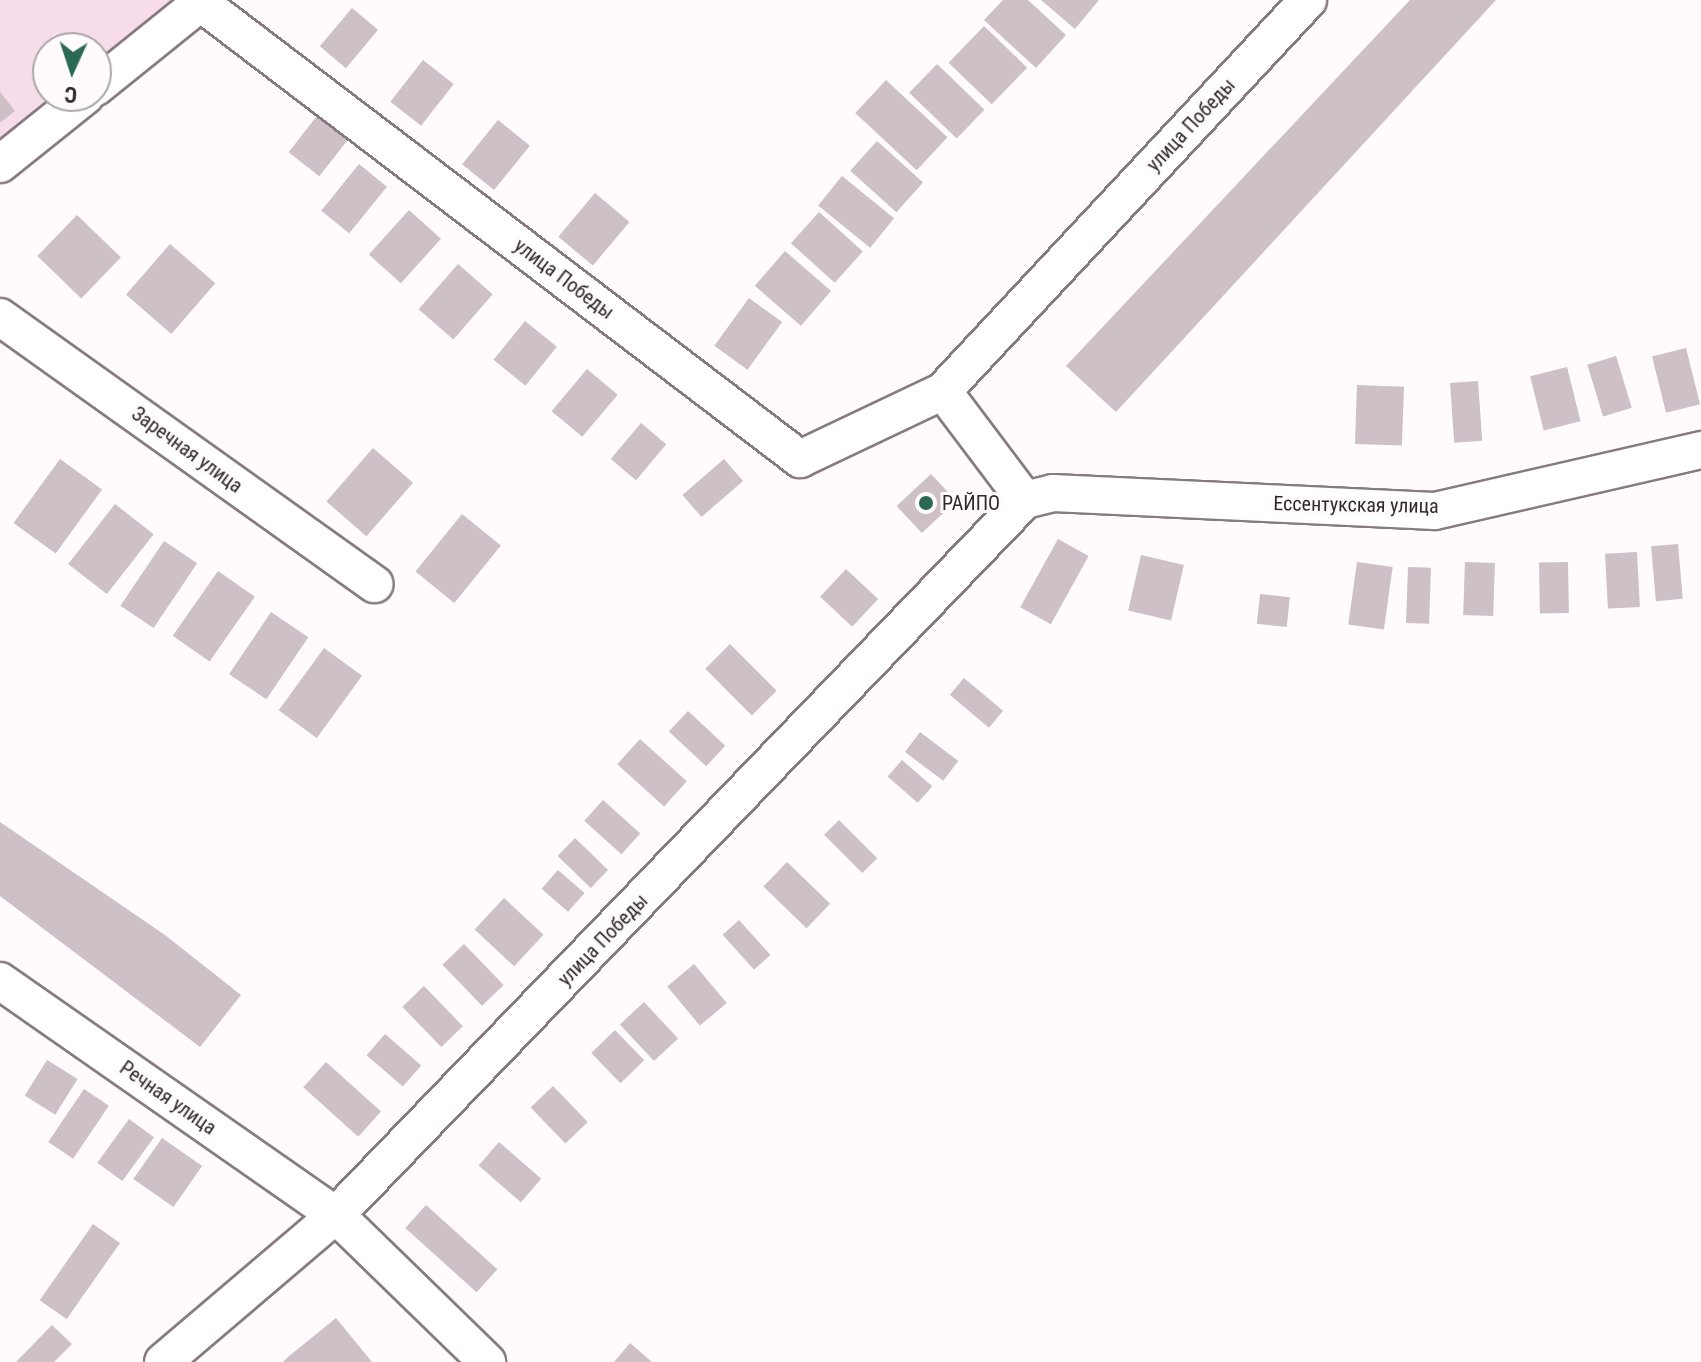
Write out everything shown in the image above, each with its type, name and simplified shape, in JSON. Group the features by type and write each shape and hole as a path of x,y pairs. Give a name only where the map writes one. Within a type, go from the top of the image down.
{"street":[{"name":"улица Победы","path":"202,1 800,459 943,391 1308,0"},
{"path":"112,74 202,1"},
{"path":"0,164 65,112"},
{"name":"Заречная улица","path":"0,317 374,584"},
{"path":"943,391 1039,497"},
{"name":"Ессентукская улица","path":"1039,497 1435,511 1701,450"},
{"name":"улица Победы","path":"163,1362 336,1215 1039,497"},
{"name":"Речная улица","path":"0,981 336,1215 487,1362"}],"shaded area":[{"path":"0,0 205,0 112,68 112,32 32,32 32,112 53,112 0,151"}],"building":[{"path":"1003,0 1028,0 1066,35 1036,68 984,20"},
{"path":"1041,0 1099,0 1075,29"},
{"path":"1410,0 1496,0 1116,412 1066,366"},
{"path":"352,8 378,30 346,68 320,46"},
{"path":"984,26 1027,68 992,104 949,63"},
{"path":"423,60 454,84 421,126 390,102"},
{"path":"937,64 984,110 957,139 909,93"},
{"path":"886,80 947,137 917,170 855,113"},
{"path":"0,92 15,111 0,123"},
{"path":"320,112 351,136 319,176 289,152"},
{"path":"498,120 530,146 494,190 462,164"},
{"path":"877,141 923,182 896,212 850,171"},
{"path":"359,164 387,187 349,233 321,211"},
{"path":"842,176 894,218 870,248 818,206"},
{"path":"595,193 629,222 593,266 558,237"},
{"path":"409,210 441,239 401,283 369,255"},
{"path":"819,212 863,251 835,283 791,243"},
{"path":"77,215 121,257 81,298 37,256"},
{"path":"170,244 215,283 171,334 126,295"},
{"path":"785,251 831,291 801,326 755,286"},
{"path":"458,264 493,294 453,339 419,309"},
{"path":"749,298 782,322 747,370 714,346"},
{"path":"525,321 557,347 525,386 494,360"},
{"path":"1686,348 1700,404 1666,413 1652,356"},
{"path":"1616,356 1632,408 1603,416 1587,365"},
{"path":"1567,367 1581,421 1544,431 1530,376"},
{"path":"587,369 618,395 582,437 552,411"},
{"path":"1478,381 1482,441 1454,443 1450,383"},
{"path":"1357,385 1404,387 1402,446 1355,444"},
{"path":"641,423 666,444 636,480 611,459"},
{"path":"373,448 413,483 366,536 326,502"},
{"path":"60,459 102,490 56,553 14,523"},
{"path":"724,459 743,481 702,517 682,495"},
{"name":"РАЙПО","path":"931,474 956,501 922,533 897,506"},
{"path":"115,504 154,534 107,594 68,564"},
{"path":"462,514 501,545 454,603 415,572"},
{"path":"1058,539 1089,556 1051,624 1020,607"},
{"path":"164,541 197,563 154,628 120,606"},
{"path":"1678,544 1683,599 1656,601 1651,546"},
{"path":"1637,552 1640,607 1608,609 1605,554"},
{"path":"1141,555 1184,565 1171,620 1128,611"},
{"path":"1357,562 1393,567 1384,629 1348,624"},
{"path":"1465,562 1495,563 1493,616 1463,615"},
{"path":"1568,562 1569,613 1540,613 1539,563"},
{"path":"1408,567 1431,568 1429,624 1406,623"},
{"path":"846,569 878,599 852,627 820,597"},
{"path":"218,571 255,597 210,662 173,636"},
{"path":"1260,594 1290,597 1287,627 1257,624"},
{"path":"271,612 308,637 266,699 229,674"},
{"path":"730,644 777,691 752,715 705,669"},
{"path":"324,648 362,676 317,738 279,710"},
{"path":"964,678 1003,711 989,728 950,695"},
{"path":"688,711 725,746 706,766 669,731"},
{"path":"920,732 958,761 943,781 905,752"},
{"path":"640,739 687,781 664,806 617,764"},
{"path":"902,760 932,786 918,803 888,777"},
{"path":"603,800 640,833 621,854 584,821"},
{"path":"839,820 877,858 862,873 824,835"},
{"path":"0,822 165,935 241,995 200,1047 0,896"},
{"path":"575,838 608,870 591,888 558,856"},
{"path":"787,862 830,904 807,928 763,886"},
{"path":"558,870 584,893 568,912 542,889"},
{"path":"504,898 543,935 514,966 475,929"},
{"path":"739,920 770,955 754,970 723,935"},
{"path":"464,944 504,985 482,1006 442,965"},
{"path":"694,964 727,1003 700,1026 667,986"},
{"path":"424,986 463,1026 441,1047 402,1007"},
{"path":"644,1002 678,1039 654,1061 620,1025"},
{"path":"615,1030 644,1060 620,1083 591,1053"},
{"path":"385,1034 421,1065 403,1087 367,1055"},
{"path":"47,1060 78,1079 55,1115 25,1096"},
{"path":"326,1062 381,1112 358,1137 303,1087"},
{"path":"553,1086 588,1122 565,1144 531,1108"},
{"path":"84,1089 109,1106 73,1159 48,1142"},
{"path":"129,1119 154,1137 122,1181 97,1163"},
{"path":"162,1138 202,1166 173,1207 133,1179"},
{"path":"499,1142 541,1179 521,1202 479,1165"},
{"path":"426,1205 497,1269 477,1292 405,1228"},
{"path":"93,1224 120,1243 67,1319 40,1300"},
{"path":"336,1318 372,1362 283,1362 288,1357"},
{"path":"52,1325 72,1344 54,1362 16,1362"},
{"path":"630,1343 652,1362 614,1362"}],"place":[{"name":"РАЙПО","path":"926,503"}]}
